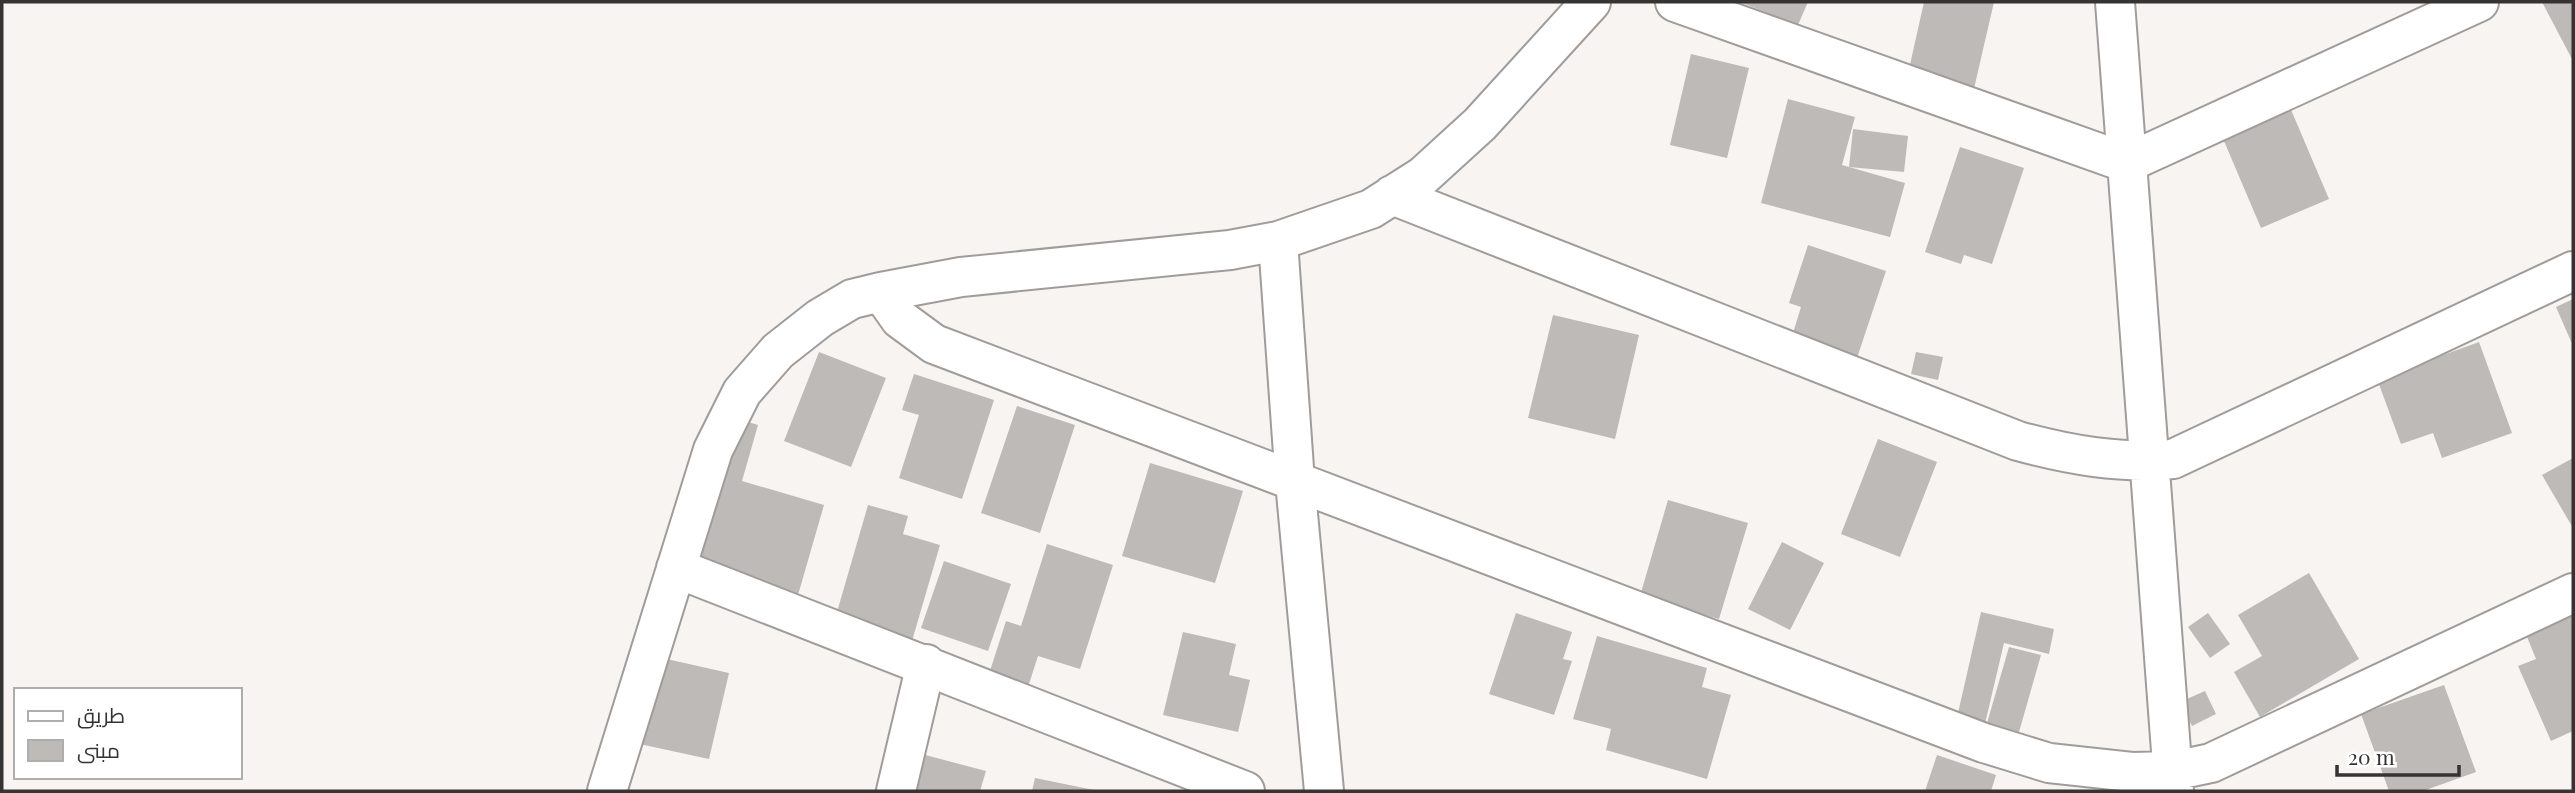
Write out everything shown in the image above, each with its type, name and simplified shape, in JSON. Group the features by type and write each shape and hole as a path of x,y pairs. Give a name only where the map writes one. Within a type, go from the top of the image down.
{"street":[{"path":"607,791 713,450 742,393 778,351 820,318 852,299 881,292 961,278 1217,252 1278,241 1371,209 1423,176 1480,124 1591,2"},
{"path":"1675,2 2127,163 2479,2"},
{"path":"2115,2 2174,781"},
{"path":"1392,195 2018,441 2067,454 2150,461 2173,459 2573,271"},
{"path":"1278,241 1295,482 1324,791"},
{"path":"881,292 900,319 934,344 1984,743 2049,764 2132,772 2174,781 2573,593"},
{"path":"676,568 926,664 1171,777 1245,791"},
{"path":"896,791 926,664"}],"building":[{"path":"1740,2 1808,2 1798,25"},
{"path":"1924,2 1994,2 1973,93 1907,78"},
{"path":"2542,2 2573,2 2573,61"},
{"path":"1691,54 1749,68 1727,158 1670,145"},
{"path":"2286,98 2329,199 2261,228 2218,127"},
{"path":"1788,99 1855,117 1842,165 1905,183 1890,237 1761,203"},
{"path":"1853,129 1908,136 1904,172 1849,167"},
{"path":"1960,147 2024,168 1992,264 1964,255 1961,264 1925,252"},
{"path":"1808,245 1886,271 1854,367 1789,346 1801,307 1789,303"},
{"path":"2573,299 2573,346 2556,307"},
{"path":"1553,315 1639,335 1615,439 1528,418"},
{"path":"2479,342 2512,433 2442,458 2433,433 2401,444 2377,379"},
{"path":"819,352 886,378 851,467 784,441"},
{"path":"1916,352 1943,357 1938,380 1911,374"},
{"path":"914,374 994,400 962,499 899,478 919,415 902,410"},
{"path":"1017,406 1075,425 1040,533 981,513"},
{"path":"731,417 758,425 742,481 824,505 796,602 688,572"},
{"path":"1878,439 1937,462 1900,557 1841,534"},
{"path":"2573,458 2573,528 2542,475"},
{"path":"1150,463 1243,491 1215,583 1122,556"},
{"path":"1668,500 1748,523 1719,619 1640,596"},
{"path":"868,505 908,516 903,534 940,545 912,641 835,619"},
{"path":"1782,542 1824,563 1790,630 1748,609"},
{"path":"1047,544 1113,565 1080,669 1038,656 1028,687 989,674 1006,621 1021,626"},
{"path":"944,561 1011,584 988,651 921,628"},
{"path":"2309,573 2359,659 2260,717 2234,672 2262,656 2238,615"},
{"path":"2573,610 2573,731 2551,741 2518,666 2536,659 2525,632"},
{"path":"1981,612 2054,629 2049,654 2004,643 1984,728 1956,722"},
{"path":"1516,613 1572,632 1563,659 1572,661 1554,715 1489,694"},
{"path":"2208,613 2230,644 2210,658 2188,627"},
{"path":"1183,632 1236,644 1229,675 1250,680 1238,732 1163,715"},
{"path":"1597,636 1707,668 1702,687 1731,695 1707,779 1606,750 1611,729 1573,719"},
{"path":"2009,647 2041,655 2017,739 1985,730"},
{"path":"640,653 729,673 709,759 621,740"},
{"path":"2444,685 2476,772 2423,791 2389,791 2361,714"},
{"path":"2205,691 2216,714 2192,726 2180,702"},
{"path":"914,752 986,771 980,791 903,791"},
{"path":"1937,755 1996,775 1991,791 1925,791"},
{"path":"1035,778 1094,790 1094,791 1032,791"}]}
